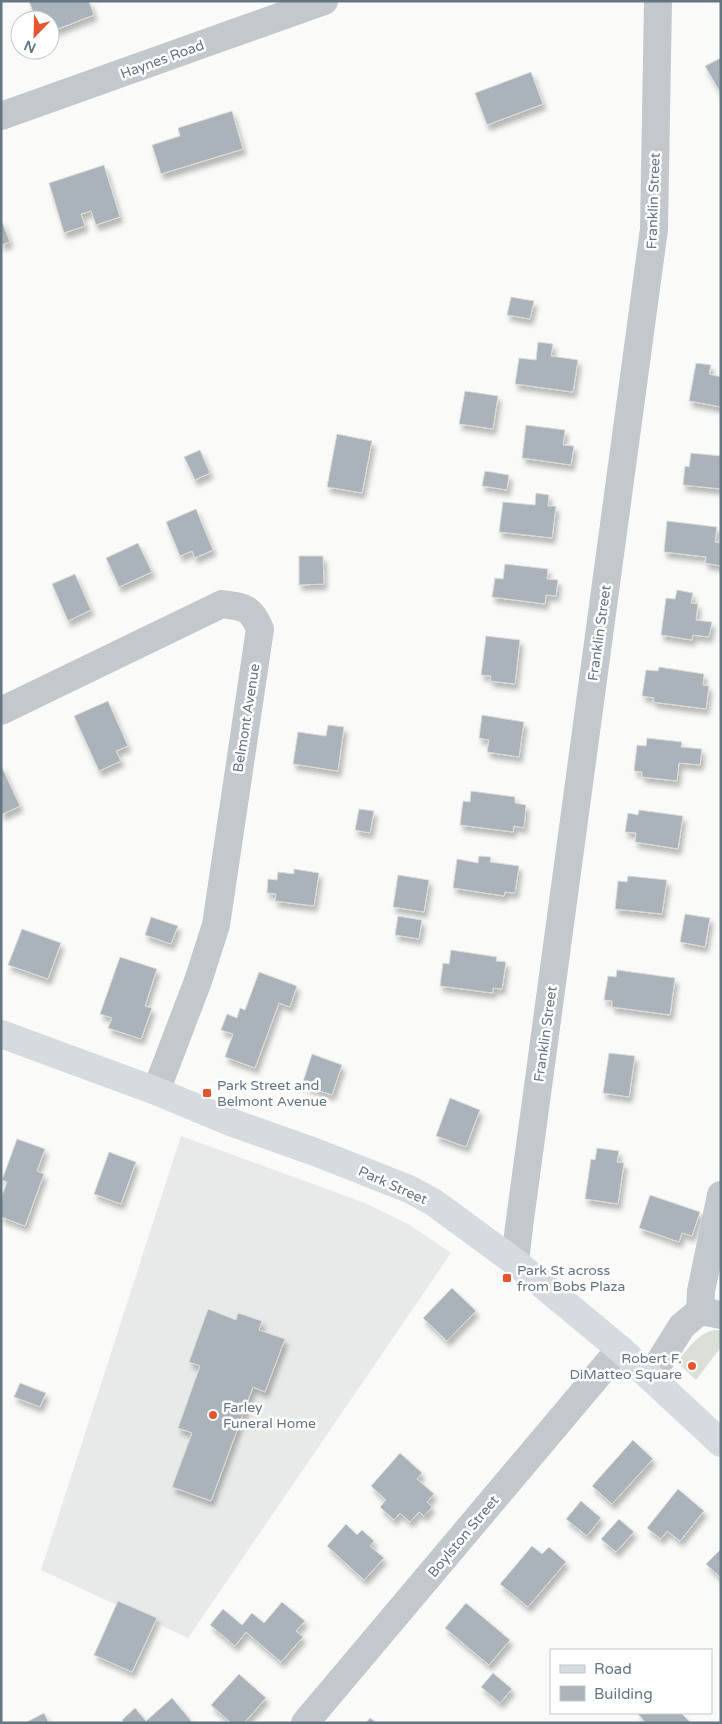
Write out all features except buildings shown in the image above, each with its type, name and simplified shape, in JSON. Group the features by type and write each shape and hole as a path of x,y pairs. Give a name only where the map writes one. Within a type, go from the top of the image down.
{"main road":[{"name":"Park Street","path":"1,1034 156,1091 233,1123 315,1152 409,1189 433,1202 516,1262 620,1349 721,1443"}],"street":[{"name":"Haynes Road","path":"1,116 324,1"},
{"name":"Franklin Street","path":"516,1262 520,1220 654,229 658,1"},
{"name":"Belmont Avenue","path":"1,710 222,604 243,607 254,615 260,629 216,924 198,981 156,1091"},
{"path":"650,1377 682,1326 710,1313 701,1291 721,1195"},
{"name":"Boylston Street","path":"306,1723 620,1349"}],"shaded area":[{"path":"181,1136 365,1203 410,1225 451,1253 188,1638 41,1570"},
{"path":"714,1330 721,1330 721,1347 696,1380 677,1362 697,1339"}],"place":[{"name":"Park Street and Belmont Avenue","path":"207,1093"},
{"name":"Park St across from Bobs Plaza","path":"507,1278"},
{"name":"Robert F. DiMatteo Square","path":"692,1366"},
{"name":"Farley Funeral Home","path":"213,1415"}]}
